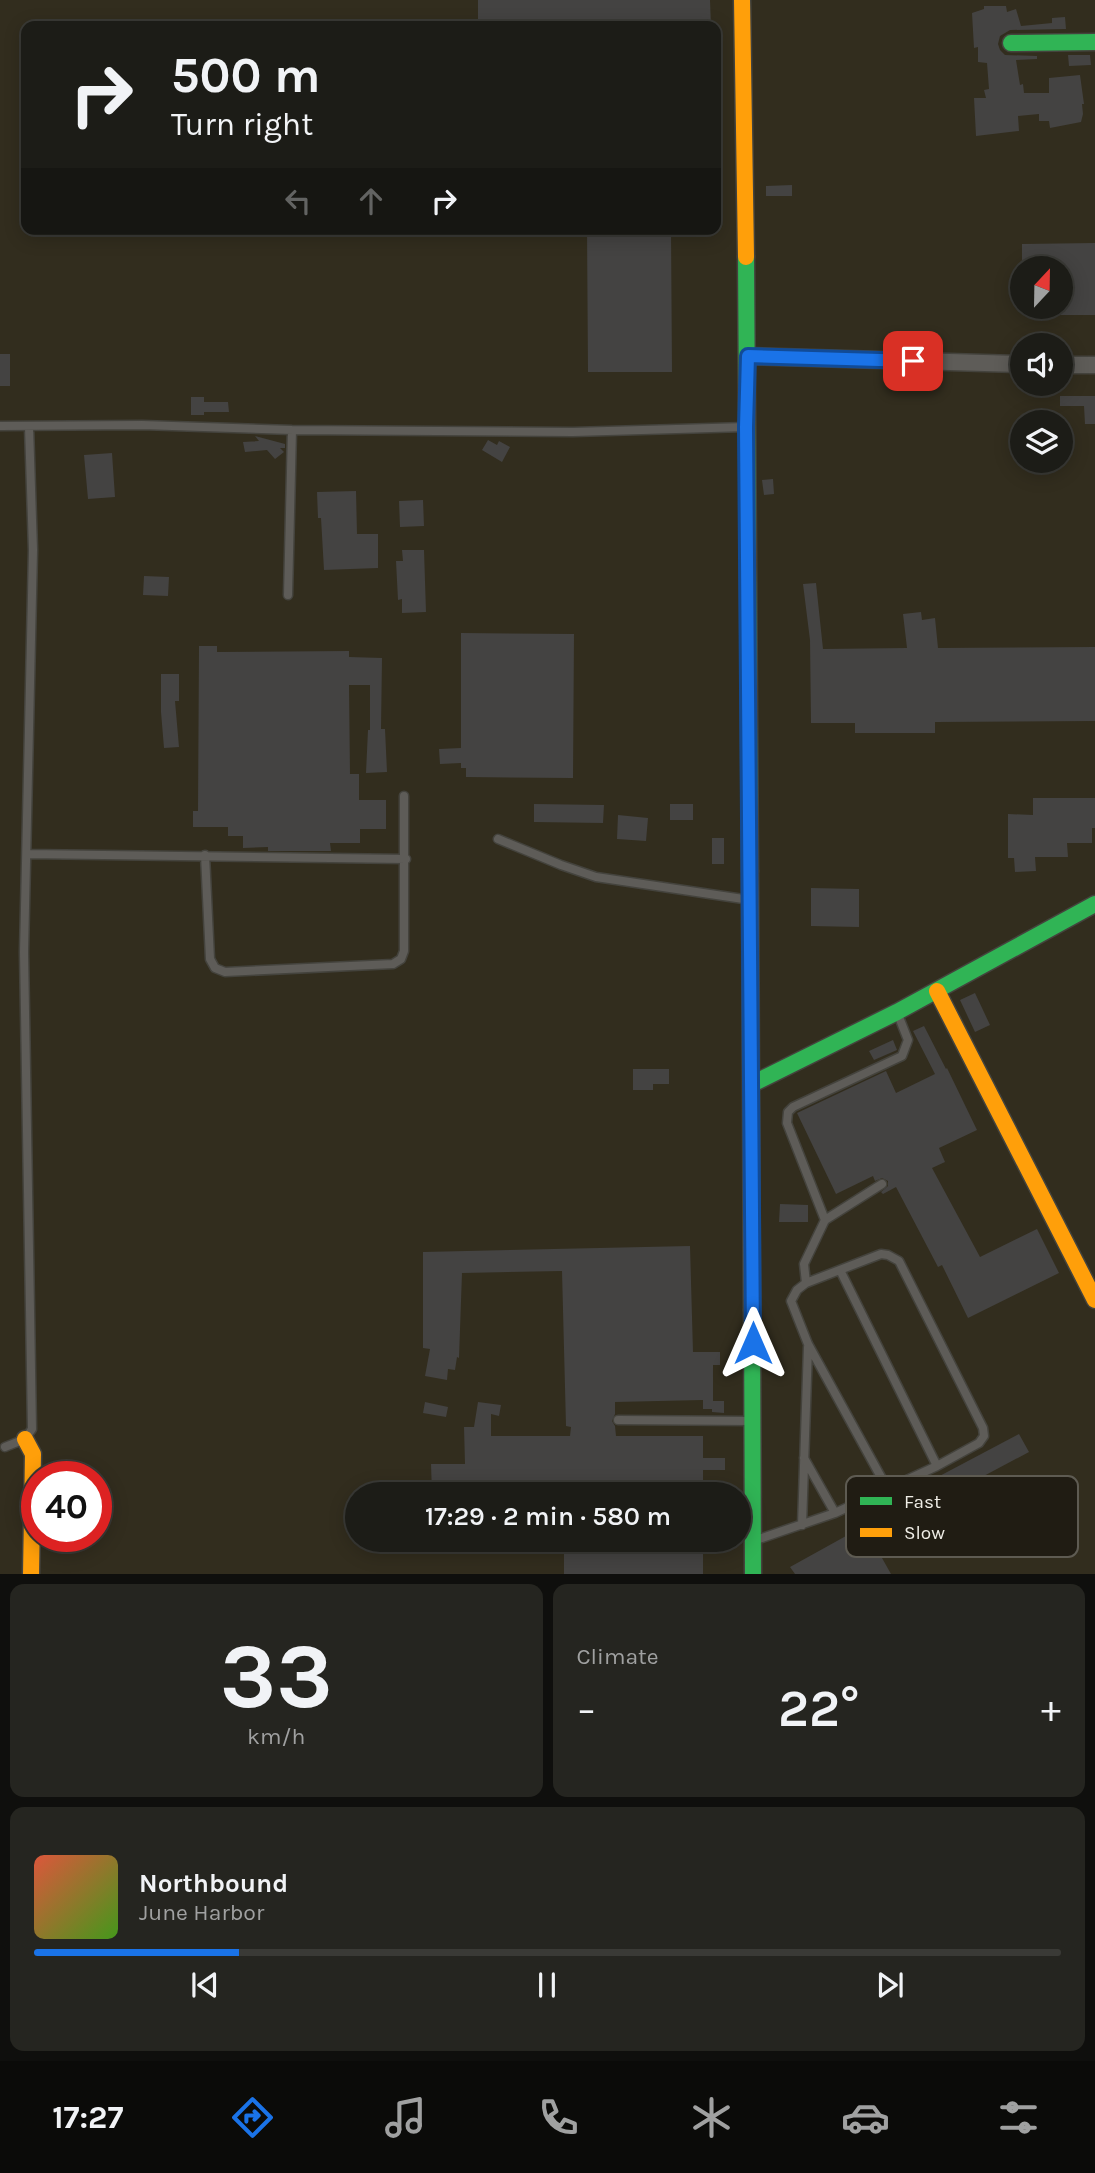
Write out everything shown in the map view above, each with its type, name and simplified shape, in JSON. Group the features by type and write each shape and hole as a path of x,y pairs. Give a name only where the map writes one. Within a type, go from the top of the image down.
{"street":[{"path":"742,0 748,356 746,427 753,1574"},
{"path":"1011,43 1095,42"},
{"path":"748,356 1010,364"},
{"path":"1073,365 1095,365"},
{"path":"752,1084 897,1012 1095,904"},
{"path":"937,991 1095,1300"},
{"path":"25,1439 33,1454 31,1574"}],"lane":[{"path":"0,426 142,425 292,430 573,432 746,427"},
{"path":"5,1447 25,1439 32,1429 24,952 33,550 29,427"},
{"path":"288,595 292,430"},
{"path":"205,855 210,959 215,968 225,972 393,964 401,959 404,951 404,796"},
{"path":"498,839 596,877 750,900"},
{"path":"27,854 405,859"},
{"path":"825,1220 787,1122 788,1112 793,1107 902,1056 908,1040 897,1012"},
{"path":"806,1283 804,1264 825,1220 882,1184"},
{"path":"880,1476 808,1344 791,1301 797,1290 806,1283 881,1254 899,1261 983,1428 984,1436 979,1443 914,1476"},
{"path":"840,1270 937,1466"},
{"path":"802,1525 808,1344"},
{"path":"618,1419 753,1421"},
{"path":"804,1458 835,1513"},
{"path":"753,1541 846,1508"}],"shaded area":[{"path":"0,0 1095,0 1095,1574 0,1574"}],"building":[{"path":"478,0 710,0 711,21 478,21"},
{"path":"984,6 1006,6 1007,12 1016,9 1021,26 1052,23 1052,18 1065,17 1066,29 1010,30 1000,36 998,44 1005,55 1037,56 1037,59 1016,60 1024,93 1049,93 1049,78 1080,75 1084,104 1081,122 1050,128 1049,121 1039,121 1039,114 1018,116 1019,131 976,136 974,98 986,98 984,90 989,89 987,63 978,62 978,47 974,48 972,13 984,9"},
{"path":"1068,55 1090,55 1091,65 1069,66"},
{"path":"792,185 792,196 766,196 766,186"},
{"path":"587,235 671,235 672,372 588,372"},
{"path":"1095,243 1095,315 1073,315 1073,256 1022,256 1022,244"},
{"path":"0,354 10,354 10,386 0,386"},
{"path":"1060,396 1095,396 1095,424 1085,424 1084,406 1060,406"},
{"path":"191,397 204,397 204,402 228,402 229,412 191,415"},
{"path":"255,436 285,444 285,448 280,448 284,452 275,459 267,450 245,452 243,442 259,441"},
{"path":"488,440 497,445 499,441 510,447 502,462 482,450"},
{"path":"112,453 115,497 88,499 84,455"},
{"path":"773,479 774,494 764,495 762,480"},
{"path":"356,491 357,534 378,534 378,568 324,570 317,492"},
{"path":"423,500 424,526 400,527 399,501"},
{"path":"402,550 424,550 426,612 402,613 402,599 398,600 396,561 403,561"},
{"path":"144,576 169,577 168,596 143,595"},
{"path":"816,583 823,649 907,648 903,614 921,612 922,620 935,618 938,648 1095,647 1095,721 935,722 935,733 855,733 855,723 811,723 810,640 803,584"},
{"path":"461,633 574,634 573,778 466,777 466,768 461,768 461,763 440,764 439,749 461,748"},
{"path":"199,646 217,646 217,652 349,651 349,657 382,658 381,729 385,729 387,772 366,773 370,685 349,685 350,774 359,774 359,800 386,800 386,829 360,829 360,843 330,843 331,851 268,851 268,847 243,848 243,836 228,836 228,827 193,827 193,811 198,811"},
{"path":"161,674 179,674 179,701 175,701 179,747 164,748"},
{"path":"1033,798 1095,798 1092,843 1067,843 1068,857 1035,857 1036,871 1015,872 1014,858 1008,858 1008,814 1033,815"},
{"path":"534,804 604,805 603,823 534,822"},
{"path":"670,804 693,804 693,820 670,820"},
{"path":"618,815 648,818 646,841 617,839"},
{"path":"712,838 724,838 724,864 712,864"},
{"path":"811,888 859,889 859,927 811,926"},
{"path":"975,993 990,1025 975,1032 960,1000"},
{"path":"924,1026 977,1130 939,1148 945,1162 932,1168 980,1257 1037,1229 1059,1273 968,1318 942,1265 938,1267 896,1187 883,1194 881,1192 888,1186 888,1181 882,1178 875,1181 873,1176 836,1194 797,1113 886,1071 896,1093 935,1074 913,1031"},
{"path":"893,1040 897,1050 874,1060 869,1051"},
{"path":"633,1069 669,1069 669,1084 653,1084 653,1090 633,1090"},
{"path":"780,1204 808,1205 808,1222 779,1222"},
{"path":"690,1246 693,1352 720,1352 720,1365 713,1365 713,1401 724,1401 724,1413 703,1409 703,1400 615,1402 612,1421 616,1436 703,1436 703,1458 725,1458 725,1470 703,1470 703,1482 432,1482 431,1464 465,1464 464,1427 474,1427 478,1402 501,1405 499,1416 491,1414 491,1436 570,1436 571,1427 566,1426 562,1271 462,1273 459,1358 457,1357 455,1370 448,1369 447,1380 425,1376 430,1349 423,1348 423,1252"},
{"path":"425,1402 448,1407 446,1417 423,1413"},
{"path":"1019,1434 1029,1452 984,1476 940,1476"},
{"path":"846,1536 846,1557 881,1557 891,1574 795,1574 790,1567"},
{"path":"564,1552 703,1552 703,1574 564,1574"}],"traffic: fast":[{"path":"1011,43 1095,42"},
{"path":"746,257 750,871"},
{"path":"752,1084 897,1012 1095,904"},
{"path":"752,1310 753,1574"}],"traffic: slow":[{"path":"742,0 746,257"},
{"path":"750,871 752,1310"},
{"path":"937,991 1095,1300"},
{"path":"25,1439 33,1454 31,1574"}],"route":[{"path":"753,1343 746,427 748,356 913,361"}]}
